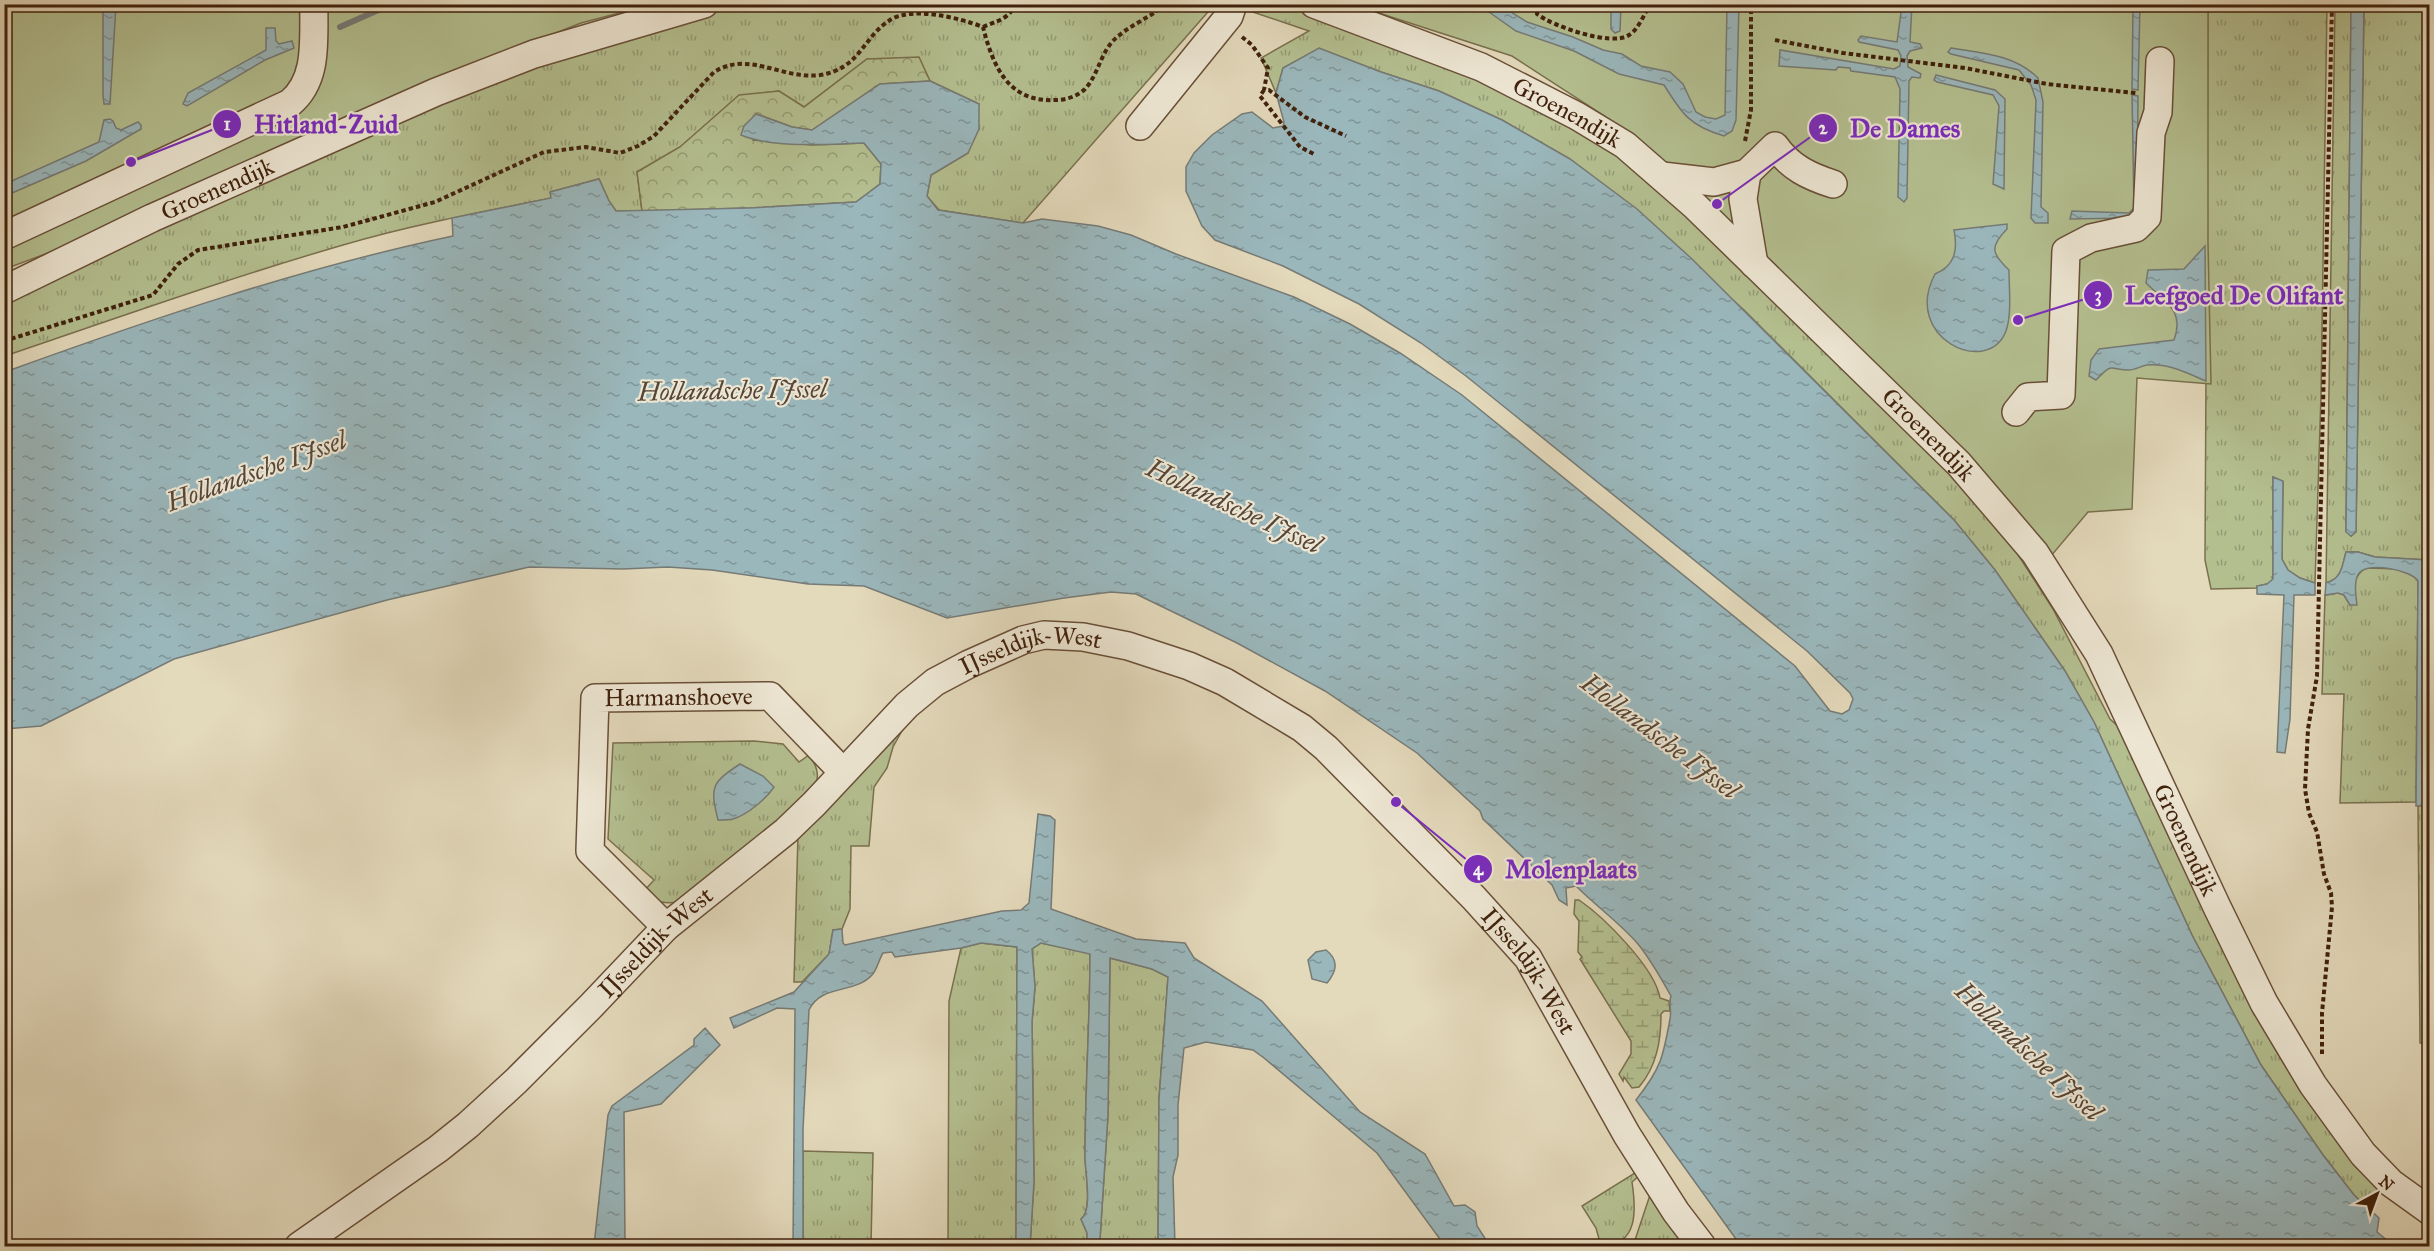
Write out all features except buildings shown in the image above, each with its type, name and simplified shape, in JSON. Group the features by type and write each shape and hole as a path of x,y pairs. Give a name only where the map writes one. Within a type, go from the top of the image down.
{"street":[{"name":"Groenendijk","path":"4,236 290,103 299,96 311,75 314,4"},
{"name":"Groenendijk","path":"4,290 152,218 436,92 534,54 704,4"},
{"name":"Groenendijk","path":"1314,4 1481,67 1577,116 1625,145 1662,176 1959,464 2036,553 2100,654 2217,908 2264,1003 2313,1085 2363,1154 2391,1183 2430,1211"},
{"path":"1140,126 1227,15"},
{"path":"2016,412 2028,397 2061,395 2066,251 2091,238 2136,228 2147,217 2151,133 2158,112 2160,61"},
{"path":"1662,176 1714,182 1747,172 1775,146 1781,155 1808,176 1833,184"},
{"path":"1747,172 1743,199 1754,264"},
{"name":"IJsseldijk-West","path":"299,1246 429,1156 468,1125 516,1081 666,927 786,831 907,705 935,682 979,659 1023,640 1044,635 1083,637 1128,646 1190,666 1226,682 1302,728 1326,748 1518,945 1539,975 1627,1135 1676,1212 1702,1246"},
{"name":"Harmanshoeve","path":"666,927 590,851 596,698 770,696 843,772"}],"path":[{"path":"4,341 153,295 178,264 198,250 343,227 435,202 544,152 586,147 620,153 654,136 714,72 726,64 740,62 804,76 819,75 833,72 849,63 882,27 898,16 923,13 945,16 983,27 1012,13 1015,4"},
{"path":"1152,4 1157,12"},
{"path":"983,27 998,71 1010,86 1037,99 1060,100 1072,98 1084,90 1113,40 1166,4"},
{"path":"1537,4 1538,14 1546,21 1612,40 1630,35 1650,4"},
{"path":"1743,146 1747,138 1751,110 1751,4"},
{"path":"2313,1085 2319,1079 2322,1067 2322,1013 2332,907 2331,893 2324,874 2317,832 2309,813 2305,789 2308,729 2317,676 2332,4"},
{"path":"1227,15 1268,68 1264,90 1260,96 1299,147 1316,155"},
{"path":"1775,40 1843,53 1911,60 2047,84 2128,93 2159,93"},
{"path":"1264,90 1269,90 1305,117 1346,136"}],"green space":[{"path":"5,5 650,5 581,23 369,107 145,217 5,269"},
{"path":"734,5 1214,5 1023,223 939,210 927,196 931,175 968,153 979,104 930,81 919,58 867,59 804,107 779,91 739,96 680,147 637,172 642,211 616,211 599,179 550,192 552,198 420,225 300,258 5,356 5,296 444,96 623,35"},
{"path":"1242,5 1286,5 1477,74 1622,151 1982,499 2053,609 2110,719 2123,731 2382,1188 2366,1206 2354,1195 2323,1155 2261,1065 2192,935 2094,722 2065,671 1995,570 1954,520 1743,309 1570,159 1502,120 1439,91 1319,49 1283,68 1276,93 1261,58 1309,31 1241,8"},
{"path":"1354,5 2208,5 2208,243 2211,384 2137,378 2132,509 2088,512 2051,556 1769,262 1637,137 1512,56"},
{"path":"2208,5 2327,5 2321,395 2315,583 2300,578 2288,570 2282,559 2283,482 2273,477 2273,580 2257,588 2211,589 2205,560"},
{"path":"2335,5 2351,5 2346,531 2351,536 2356,532 2364,5 2429,5 2429,560 2375,557 2358,552 2346,552 2338,575 2326,583"},
{"path":"919,57 930,81 880,84 812,130 792,127 757,114 753,140 812,145 864,143 881,164 880,184 856,202 642,211 637,172 680,147 739,95 779,91 804,107 867,59"},
{"path":"2366,568 2402,571 2414,576 2418,581 2416,802 2340,803 2344,694 2322,694 2325,595 2338,593 2344,595 2350,605 2356,579"},
{"path":"2429,579 2429,1045 2420,1043 2418,806 2428,805"},
{"path":"915,715 903,729 893,747 887,768 874,787 869,846 851,846 850,909 842,929 833,930 829,954 802,982 794,982 798,834"},
{"path":"754,741 783,744 799,762 809,755 817,769 817,781 811,791 801,804 680,902 665,903 652,898 644,891 654,880 608,839 613,743"},
{"path":"1575,900 1579,900 1589,908 1627,944 1649,972 1660,998 1669,1001 1670,1011 1664,1011 1661,1014 1659,1043 1654,1062 1639,1087 1632,1088 1624,1077 1623,1081 1619,1074 1631,1054 1631,1041 1580,959 1582,957 1578,952 1579,921 1574,914"},
{"path":"981,943 1017,947 1016,1246 948,1246 949,1001 961,948"},
{"path":"1041,943 1090,953 1085,1132 1088,1199 1085,1214 1081,1219 1087,1233 1087,1246 1030,1246 1034,1182 1032,1022 1035,987 1032,949"},
{"path":"1110,958 1152,969 1168,977 1159,1099 1158,1246 1102,1246 1100,1239 1108,1115"},
{"path":"803,1151 873,1153 871,1246 803,1246"},
{"path":"1638,1171 1640,1175 1632,1182 1634,1214 1629,1233 1622,1240 1601,1246 1596,1228 1582,1206"},
{"path":"1650,1195 1691,1246 1633,1246"}],"water":[{"path":"2364,4 2356,532 2351,536 2346,532 2351,5"},
{"path":"103,5 116,5 110,104 104,104 103,95"},
{"path":"1481,5 1500,5 1527,22 1573,37 1603,50 1622,54 1641,66 1670,72 1683,84 1696,112 1716,119 1725,115 1727,5 1739,5 1736,120 1732,131 1724,136 1695,123 1676,104 1664,85 1619,74 1574,51 1516,31"},
{"path":"1611,5 1621,5 1620,31 1615,33 1611,29"},
{"path":"1902,5 1912,5 1910,42 1920,44 1922,48 1910,51 1907,56 1908,67 1921,74 1920,78 1912,77 1909,81 1907,198 1904,202 1898,197 1900,89 1895,77 1851,71 1850,68 1838,67 1836,70 1779,66 1780,50 1894,69 1900,66 1901,56 1898,50 1858,40 1861,36 1897,42"},
{"path":"2133,5 2140,5 2138,90 2132,89"},
{"path":"266,28 275,28 276,41 279,44 292,41 294,48 265,60 187,106 183,104 188,93 266,50"},
{"name":"Hollandsche IJssel","path":"1319,48 1439,91 1502,120 1570,159 1637,209 1692,259 1954,520 1995,570 2065,671 2094,722 2192,935 2261,1065 2323,1155 2354,1195 2379,1218 2377,1232 2394,1246 1741,1246 1636,1100 1660,1062 1670,1016 1671,996 1647,956 1631,936 1576,886 1566,888 1567,905 1559,900 1552,885 1483,819 1480,811 1417,753 1325,691 1237,643 1136,594 1111,592 947,618 864,586 808,584 712,570 668,567 623,569 529,567 387,600 174,659 41,726 5,729 5,372 115,333 283,279 453,236 452,218 551,198 550,192 599,179 616,211 749,208 856,202 880,184 881,164 864,143 801,145 769,142 741,135 744,126 756,114 792,127 812,130 880,84 930,81 979,104 979,129 968,153 931,175 927,196 938,210 1023,223 1042,219 1098,226 1131,235 1294,297 1350,324 1400,353 1462,395 1795,666 1830,711 1842,714 1849,710 1853,699 1850,693 1807,651 1466,376 1421,343 1359,304 1283,266 1215,240 1202,226 1186,191 1186,167 1194,153 1212,135 1242,114 1252,112 1273,128 1283,126 1284,122 1276,93 1283,68"},
{"path":"1951,48 1998,56 2019,64 2038,78 2043,102 2041,207 2048,213 2048,223 2035,223 2031,218 2036,100 2031,85 2019,70 1951,54 1948,52"},
{"path":"1936,75 1995,90 2005,99 2004,189 1993,184 1999,106 1993,95 1937,82 1934,80"},
{"path":"2132,95 2138,96 2137,208 2128,218 2070,219 2072,211 2129,213 2134,208"},
{"path":"110,119 116,128 121,130 138,122 141,129 86,161 5,196 5,184 99,142 104,120"},
{"path":"2007,224 2007,229 1995,246 1996,255 2009,270 2010,309 2006,331 1996,345 1983,351 1967,350 1951,344 1938,333 1929,317 1928,297 1935,274 1947,267 1954,256 1956,244 1954,230"},
{"path":"2205,246 2206,381 2177,369 2155,365 2131,370 2110,368 2096,380 2089,376 2091,360 2099,349 2174,340 2177,330 2175,314 2166,301 2146,283 2148,270 2184,269"},
{"path":"2273,477 2283,481 2282,559 2288,570 2300,578 2315,583 2315,595 2294,595 2290,719 2285,753 2277,752 2284,595 2257,594 2257,586 2267,584 2273,579"},
{"path":"2346,552 2358,552 2375,557 2429,560 2428,805 2416,806 2418,581 2399,571 2381,568 2365,569 2356,579 2357,605 2350,605 2344,595 2338,593 2325,595 2326,583 2338,575"},
{"path":"740,764 763,776 774,787 744,814 733,819 718,820 714,800 715,787 723,776"},
{"path":"1038,814 1050,816 1055,820 1051,909 1136,939 1185,943 1194,958 1262,1001 1360,1112 1425,1154 1454,1206 1465,1205 1475,1212 1477,1226 1490,1246 1445,1246 1377,1153 1253,1050 1206,1042 1184,1048 1178,1105 1178,1155 1173,1177 1175,1246 1158,1246 1159,1099 1168,977 1152,969 1110,958 1108,1115 1100,1239 1102,1246 1087,1246 1087,1233 1081,1219 1085,1215 1088,1200 1085,1132 1090,954 1041,943 1032,949 1035,987 1032,1022 1034,1182 1030,1246 1016,1246 1017,947 981,943 895,957 892,952 883,953 874,973 865,981 822,996 809,1010 803,1129 803,1246 793,1246 795,1009 777,1008 734,1028 730,1018 794,992 829,954 833,930 842,929 845,945 1002,911 1021,910 1029,903"},
{"path":"1326,950 1335,962 1335,970 1327,983 1312,979 1308,960 1316,952"},
{"path":"705,1028 720,1045 661,1104 624,1112 625,1246 594,1246 608,1115 612,1106 694,1045 694,1039"}],"waterway":[{"path":"340,27 392,4"}],"place":[{"name":"Hitland-Zuid","path":"131,162"},
{"name":"De Dames","path":"1717,204"},
{"name":"Leefgoed De Olifant","path":"2018,320"},
{"name":"Molenplaats","path":"1396,802"}]}
